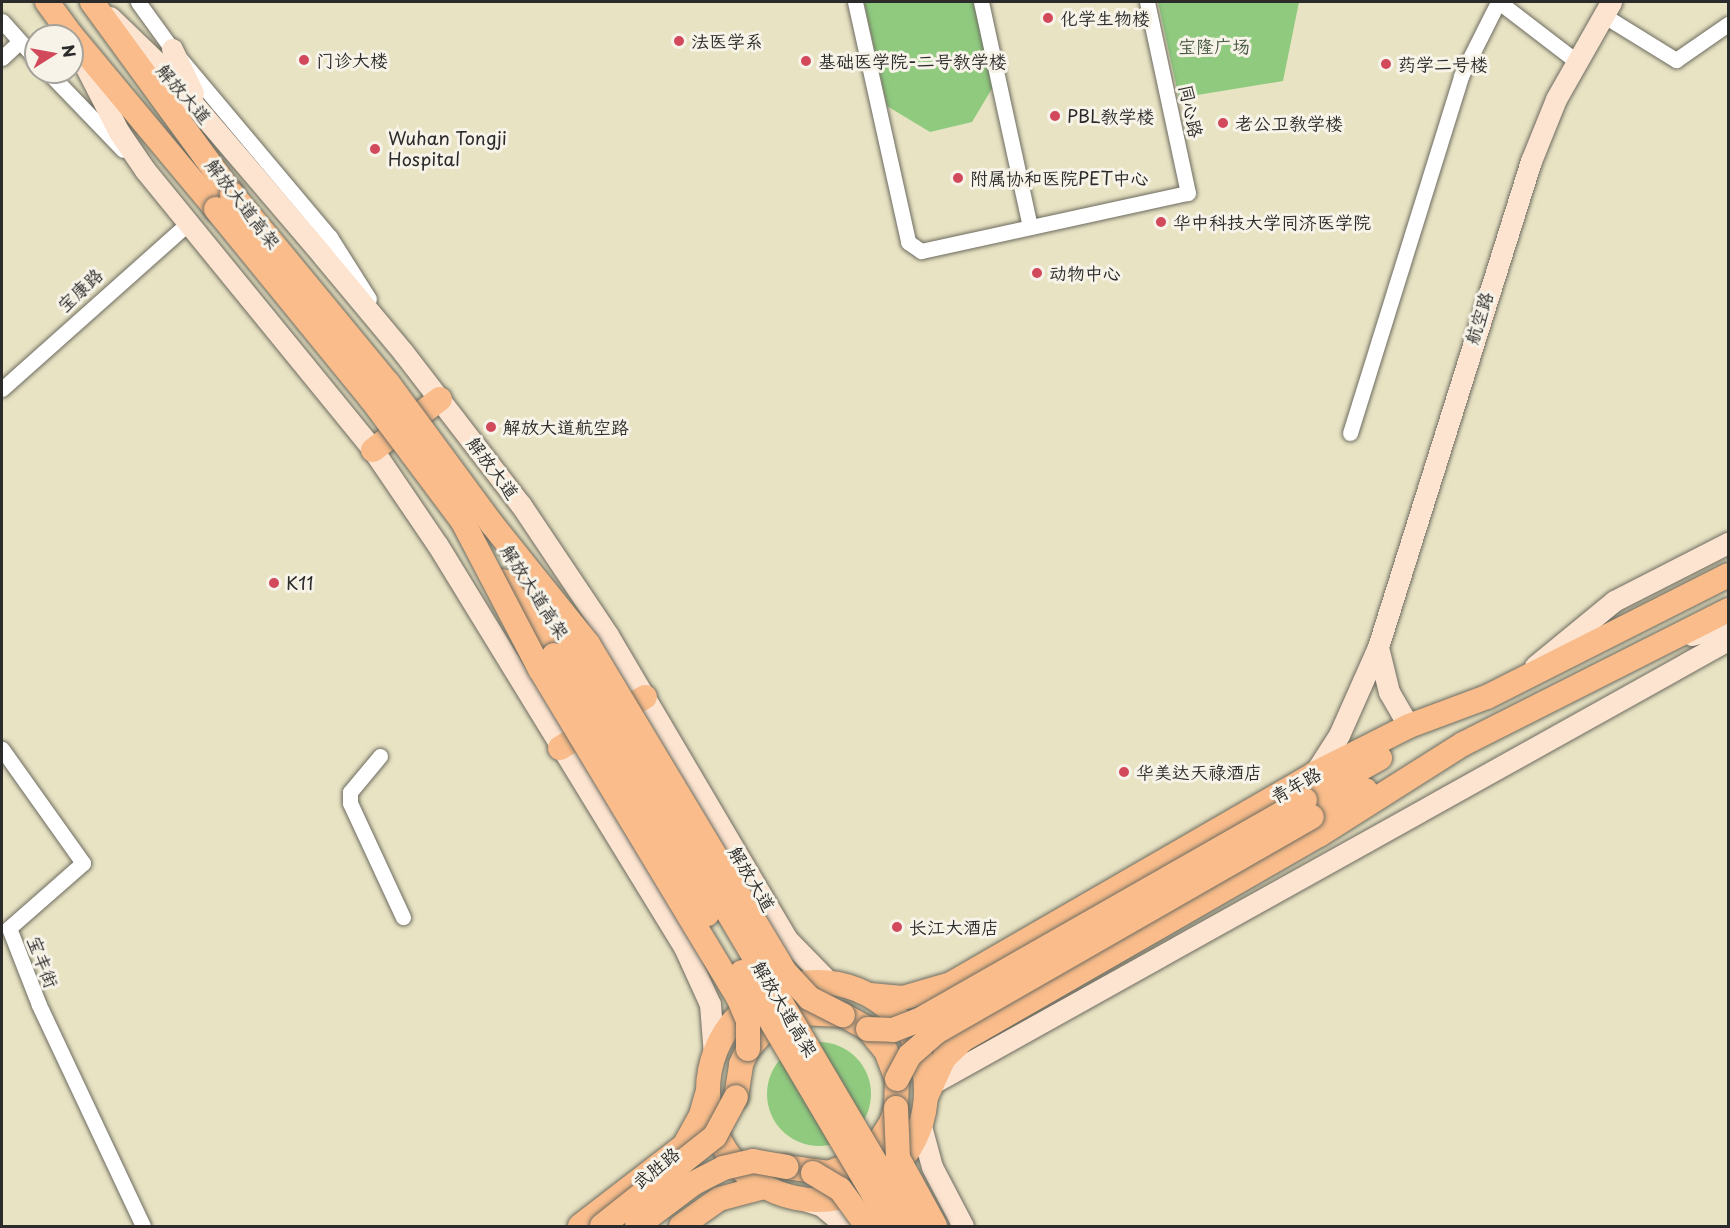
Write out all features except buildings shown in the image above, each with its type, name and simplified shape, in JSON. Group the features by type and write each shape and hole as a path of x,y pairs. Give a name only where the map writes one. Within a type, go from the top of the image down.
{"main road":[{"path":"47,2 63,24"},
{"name":"解放大道高架","path":"93,2 224,201 463,522 554,655 892,1227"},
{"name":"解放大道","path":"93,2 141,44 205,118 403,352 521,505 645,697 788,940 829,982"},
{"name":"航空路","path":"1314,774 1339,735 1378,647 1505,236 1551,110 1607,8"},
{"path":"172,49 205,118"},
{"name":"解放大道高架","path":"84,50 388,382 492,524 570,645 913,1227"},
{"path":"84,62 119,132 145,170 373,450 437,544 706,988 713,1020 714,1055 708,1091 710,1112 725,1150 737,1166 764,1186 822,1206 846,1227"},
{"path":"373,450 440,399"},
{"path":"463,522 540,669 738,997 748,1021 748,1049"},
{"path":"492,524 588,644 786,973 808,998 868,1029 886,1051 897,1079 898,1158 935,1227"},
{"path":"1511,685 1614,601 1728,543"},
{"name":"青年路","path":"870,995 903,998 951,984 1314,774 1409,726 1487,697 1728,575"},
{"path":"868,1029 893,1029 926,1016 1308,809 1463,744 1728,610"},
{"path":"1657,645 1728,625"},
{"path":"929,1089 1728,640"},
{"path":"1378,647 1389,692 1409,726"},
{"path":"560,748 645,697"},
{"path":"897,1079 910,1055 936,1032 1308,809 1487,697"},
{"path":"804,1200 841,1198 879,1182 898,1165 921,1126 929,1089 944,1058 964,1039 1319,835 1463,744"},
{"path":"714,1055 733,1022 762,997 796,984 829,982 870,995 898,1018 917,1046 929,1089"},
{"path":"602,1227 716,1136 731,1112 741,1064 748,1049 769,1026 797,1013 828,1012 843,1015"},
{"name":"武胜路","path":"580,1227 684,1146 701,1115 708,1091"},
{"path":"813,1173 845,1168 867,1156 884,1138 896,1108"},
{"path":"921,1126 932,1167 963,1227"},
{"path":"637,1227 694,1183 741,1162 765,1161 813,1173 840,1189 867,1227"},
{"path":"681,1227 719,1199 764,1186"}],"street":[{"path":"138,2 172,49 330,237 403,352"},
{"path":"855,2 908,242 921,250 1030,227 981,2"},
{"name":"同心路","path":"1030,227 1188,193 1148,2"},
{"path":"1350,433 1461,76 1499,2 1576,61"},
{"path":"1607,8 1676,60 1728,24"},
{"path":"2,21 24,46"},
{"path":"2,58 20,42"},
{"path":"60,84 145,170"},
{"name":"宝康路","path":"2,389 188,223"},
{"name":"宝丰街","path":"2,749 83,863 9,928 39,1005 142,1227"},
{"path":"380,756 350,792 350,803 403,917"}],"green space":[{"path":"864,2 974,2 993,87 972,122 930,132 887,106"},
{"name":"宝隆广场","path":"1158,2 1299,2 1283,81 1179,98"},
{"path":"819,1042 839,1046 856,1057 867,1074 871,1094 867,1114 856,1131 839,1142 819,1146 799,1142 782,1131 771,1114 767,1094 771,1074 782,1057 799,1046"}],"place":[{"name":"化学生物楼","path":"1048,18"},
{"name":"法医学系","path":"679,41"},
{"name":"门诊大楼","path":"304,60"},
{"name":"基础医学院-二号教学楼","path":"806,61"},
{"name":"药学二号楼","path":"1386,64"},
{"name":"PBL教学楼","path":"1055,116"},
{"name":"老公卫教学楼","path":"1223,123"},
{"name":"Wuhan Tongji Hospital","path":"375,149"},
{"name":"附属协和医院PET中心","path":"958,178"},
{"name":"华中科技大学同济医学院","path":"1161,222"},
{"name":"动物中心","path":"1037,273"},
{"name":"解放大道航空路","path":"491,427"},
{"name":"K11","path":"274,583"},
{"name":"华美达天禄酒店","path":"1124,772"},
{"name":"长江大酒店","path":"897,927"}]}
